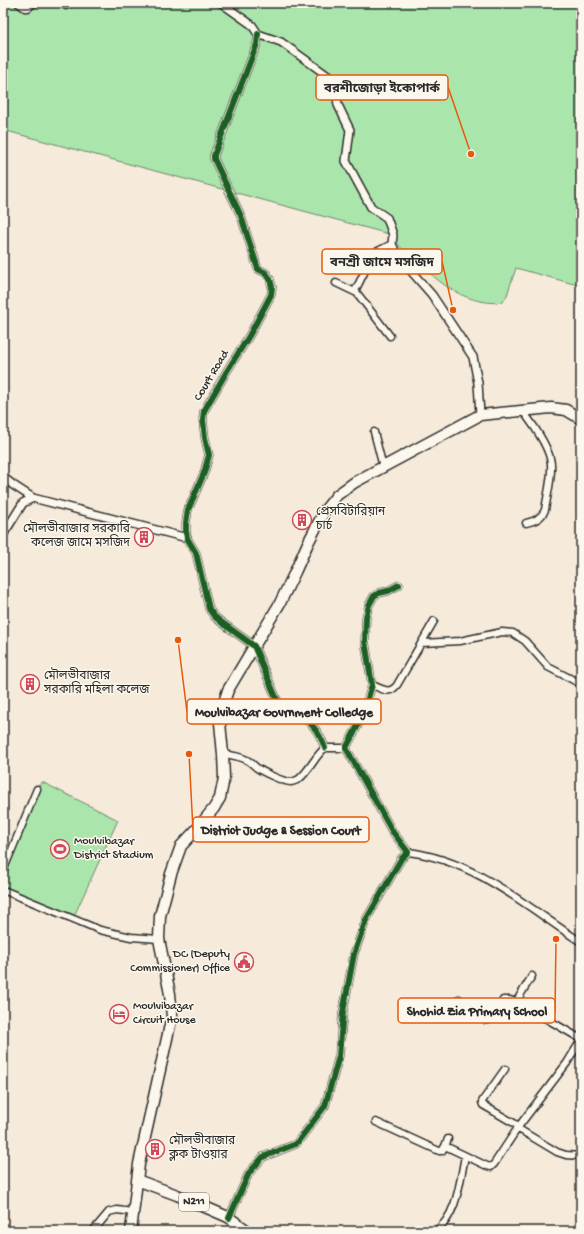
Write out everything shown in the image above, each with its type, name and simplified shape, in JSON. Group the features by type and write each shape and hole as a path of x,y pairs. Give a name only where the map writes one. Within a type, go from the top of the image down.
{"highway":[{"path":"131,1231 139,1164 172,1016 170,994 159,939 160,916 180,846 197,829 220,798 224,778 220,724 221,711 228,690 280,604 325,510 337,495 349,487 480,415 551,408 566,410 581,419"},
{"name":"N211","path":"137,1180 177,1195 229,1218 248,1231"}],"street":[{"path":"18,3 25,8 28,8 34,3"},
{"path":"62,3 66,6 70,3"},
{"path":"221,3 252,25 258,34 281,42 335,81 338,105 350,130 346,161 370,207 387,218 393,235 392,244 397,255 432,295 473,357 478,383 480,415"},
{"name":"Court Road","path":"254,646 220,622 209,609 196,553 187,538 186,523 188,510 204,473 209,455 205,438 203,420 204,411 271,296 272,287 270,279 266,273 258,269 241,216 214,159 214,155 257,44 258,34"},
{"path":"355,291 374,253 392,244"},
{"path":"336,283 355,291 390,336"},
{"path":"522,410 533,424 543,442 549,455 551,465 543,515 536,520 526,523"},
{"path":"374,432 383,467"},
{"path":"3,477 33,498 187,538"},
{"path":"3,537 6,527 23,503 33,498"},
{"path":"346,748 362,718 372,685 365,641 366,617 369,605 374,596 399,586"},
{"path":"372,685 389,691 393,690 398,685 434,621"},
{"path":"422,642 460,641 502,632 513,633 525,641 548,666 581,684"},
{"path":"254,646 281,709 283,711 297,714 312,725 321,736 325,748"},
{"path":"223,754 242,758 271,775 284,781 292,782 299,779 320,752 325,748 346,748"},
{"path":"346,748 392,831 408,852 447,860 486,879 581,942"},
{"path":"3,871 37,789"},
{"path":"229,1218 248,1173 264,1157 296,1144 325,1106 339,1056 343,1012 354,954 366,920 401,859 408,852"},
{"path":"3,890 100,930 131,938 159,939"},
{"path":"516,1002 532,976"},
{"path":"445,1146 491,1167 518,1127 567,1063 581,1039 540,1015 510,1000 503,1000 498,1012 489,1020 485,1020 459,999"},
{"path":"505,1069 482,1102 483,1105 557,1152 566,1155 581,1156"},
{"path":"376,1122 436,1151 442,1151 448,1138"},
{"path":"435,1231 441,1227 448,1218 456,1199 465,1156"},
{"path":"93,1231 109,1212 117,1210 133,1212"}],"green space":[{"path":"3,3 581,3 581,286 516,268 507,295 503,302 496,303 473,299 452,290 419,264 414,262 389,234 3,130"},
{"name":"Moulvibazar District Stadium","path":"42,782 118,820 74,916 3,887 3,878"}],"cycle path":[{"path":"258,34 257,44 214,155 214,159 241,216 258,269 266,273 270,279 272,287 271,295 249,336 204,411 203,420 205,438 209,455 204,473 188,510 186,531 187,538 196,553 209,609 221,622 254,646 281,709 283,711 291,712 309,722 317,731 325,748"},
{"path":"229,1218 249,1173 263,1157 296,1144 325,1106 339,1056 343,1012 354,954 366,920 401,859 408,852 392,831 346,748 362,718 372,685 365,641 366,617 369,605 374,596 399,585"}],"place":[{"name":"বরশীজোড়া ইকোপার্ক","path":"471,154"},
{"name":"বনশ্রী জামে মসজিদ","path":"453,310"},
{"name":"প্রেসবিটারিয়ান চার্চ","path":"302,520"},
{"name":"মৌলভীবাজার সরকারি কলেজ জামে মসজিদ","path":"144,537"},
{"name":"Moulvibazar Govrnment Colledge","path":"178,640"},
{"name":"মৌলভীবাজার সরকারি মহিলা কলেজ","path":"30,684"},
{"name":"District Judge & Session Court","path":"189,754"},
{"name":"Moulvibazar District Stadium","path":"60,849"},
{"name":"Shohid Zia Primary School","path":"556,939"},
{"name":"DC (Deputy Commissioner) Office","path":"244,962"},
{"name":"Moulvibazar Circuit House","path":"119,1014"},
{"name":"মৌলভীবাজার ক্লক টাওয়ার","path":"155,1149"}]}
